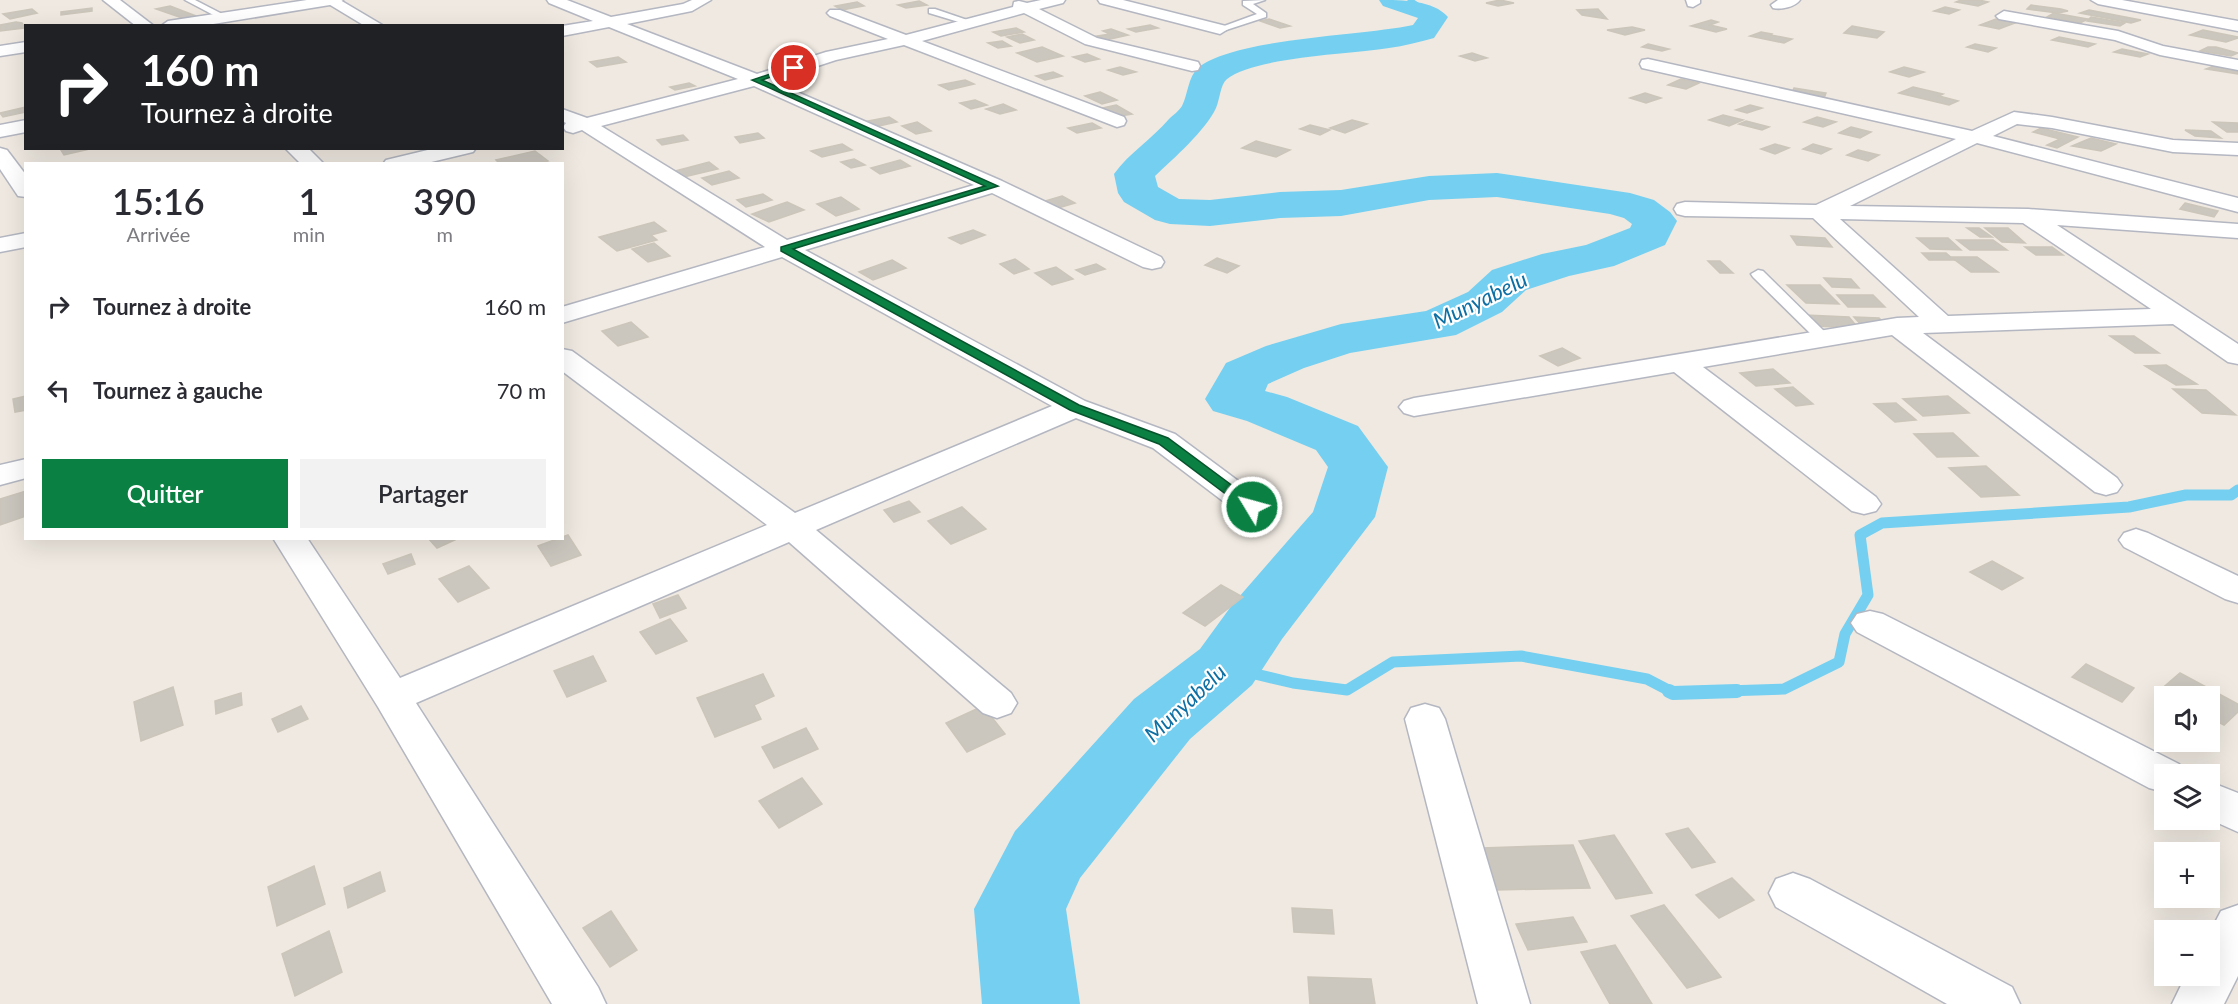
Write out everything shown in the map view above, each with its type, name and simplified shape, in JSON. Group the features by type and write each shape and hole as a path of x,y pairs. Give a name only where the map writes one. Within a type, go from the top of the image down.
{"street":[{"path":"110,0 144,24"},
{"path":"330,0 373,24"},
{"path":"180,24 336,0"},
{"path":"554,0 756,80 994,186 1152,262"},
{"path":"564,31 687,8 704,0"},
{"path":"1000,0 1027,8 1091,41 1192,66"},
{"path":"574,127 756,80 832,56 905,40 1058,0"},
{"path":"1105,0 1220,29"},
{"path":"2098,0 2238,27"},
{"path":"2102,42 2168,13 2190,0"},
{"path":"835,13 1117,121"},
{"path":"2004,16 2118,36 2160,50 2238,65"},
{"path":"0,51 24,47"},
{"path":"1648,64 1975,137 2238,205"},
{"path":"1819,212 2014,118 2039,119 2191,149 2238,149"},
{"path":"0,130 24,126"},
{"path":"574,127 784,249 1075,407 1164,441 1252,507"},
{"path":"297,150 312,162"},
{"path":"402,162 457,150"},
{"path":"0,154 24,188"},
{"path":"564,314 994,186"},
{"path":"1685,209 2028,216 2238,231"},
{"path":"1819,212 1940,323"},
{"path":"2028,216 2238,356"},
{"path":"0,245 24,240"},
{"path":"1414,407 1897,326 2179,316"},
{"path":"1897,326 2106,485"},
{"path":"564,358 791,526 997,703"},
{"path":"1679,362 1864,504"},
{"path":"392,697 1075,407"},
{"path":"0,475 24,469"},
{"path":"291,540 392,697 580,1004"},
{"path":"2136,540 2238,591"},
{"path":"1870,623 2154,771"},
{"path":"1425,719 1504,1004"},
{"path":"2220,804 2238,814"},
{"path":"1793,893 1994,1004"},
{"path":"2198,1004 2238,926"}],"lane":[{"path":"189,0 224,17"},
{"path":"1220,29 1263,15 1246,3 1261,0"},
{"path":"932,11 972,23"},
{"path":"1758,274 1822,337"}],"building":[{"path":"1500,0 1514,3 1498,6 1486,3"},
{"path":"1961,0 1988,2 1978,6 1956,2"},
{"path":"919,1 927,5 906,8 898,5"},
{"path":"857,2 864,6 842,10 835,6"},
{"path":"2031,5 2068,11 2058,13 2027,9"},
{"path":"170,6 196,16 182,18 156,9"},
{"path":"1945,7 1959,10 1949,14 1934,11"},
{"path":"92,8 92,11 61,15 61,12"},
{"path":"32,9 37,13 10,19 3,14"},
{"path":"1598,9 1607,19 1582,15 1577,10"},
{"path":"2089,10 2141,20 2131,23 2080,13"},
{"path":"2054,13 2088,19 2080,23 2047,17"},
{"path":"2091,17 2125,23 2120,26 2087,21"},
{"path":"1269,19 1290,26 1280,28 1260,21"},
{"path":"1996,19 2015,23 1999,29 1980,25"},
{"path":"1711,20 1718,22 1710,25 1727,29 1716,32 1691,26"},
{"path":"16,22 22,23 24,28 0,31 0,25"},
{"path":"1150,25 1158,28 1136,32 1128,29"},
{"path":"1852,26 1884,32 1877,38 1844,33"},
{"path":"1632,27 1645,30 1625,35 1607,30"},
{"path":"1016,28 1024,32 1001,36 993,32"},
{"path":"1111,29 1128,35 1106,40 1097,36 1110,34 1103,31"},
{"path":"2203,30 2238,38 2226,42 2190,35"},
{"path":"1761,32 1792,39 1784,43 1750,36"},
{"path":"1022,34 1034,40 1020,43 1007,37"},
{"path":"2059,37 2095,44 2088,47 2052,40"},
{"path":"1002,41 1011,46 998,48 988,43"},
{"path":"1648,44 1669,49 1662,51 1642,47"},
{"path":"1975,44 1996,48 1988,52 1967,47"},
{"path":"1042,47 1063,56 1037,62 1017,53"},
{"path":"2208,47 2238,53 2231,56 2200,51"},
{"path":"2122,49 2148,54 2140,57 2114,52"},
{"path":"1472,53 1487,58 1475,61 1460,56"},
{"path":"1087,54 1099,59 1085,62 1073,57"},
{"path":"618,57 626,62 597,67 590,62"},
{"path":"2214,66 2238,71 2238,74 2206,69"},
{"path":"1120,67 1136,72 1123,75 1108,70"},
{"path":"1904,67 1924,72 1909,77 1890,72"},
{"path":"1053,72 1062,76 1045,80 1036,76"},
{"path":"1681,79 1699,83 1686,89 1668,85"},
{"path":"965,80 974,84 949,90 939,85"},
{"path":"689,83 695,86 675,90 670,87"},
{"path":"1913,87 1943,94 1939,96 1958,101 1949,105 1899,93"},
{"path":"1794,88 1826,93 1824,98 1792,93"},
{"path":"1100,92 1117,100 1102,104 1085,96"},
{"path":"1645,93 1661,98 1646,103 1630,98"},
{"path":"975,100 987,105 971,109 960,103"},
{"path":"1003,104 1016,110 1000,114 986,109"},
{"path":"1116,105 1132,114 1114,117 1098,109"},
{"path":"1750,105 1762,108 1747,113 1736,110"},
{"path":"24,107 24,112 3,117 0,113"},
{"path":"1723,115 1743,120 1729,126 1709,120"},
{"path":"889,117 897,122 866,129 858,123"},
{"path":"1817,117 1836,122 1823,127 1804,122"},
{"path":"1352,120 1367,124 1345,133 1330,128"},
{"path":"1746,121 1769,127 1762,130 1739,124"},
{"path":"917,122 931,131 916,134 902,126"},
{"path":"2213,122 2238,123 2238,132 2227,132"},
{"path":"1092,123 1101,128 1077,133 1068,128"},
{"path":"1310,125 1330,130 1320,135 1300,129"},
{"path":"1851,127 1871,132 1860,138 1839,133"},
{"path":"2041,128 2078,137 2057,148 2047,145 2060,139 2033,132"},
{"path":"2185,130 2211,131 2221,138 2195,136"},
{"path":"758,133 764,138 740,143 735,137"},
{"path":"683,135 688,140 662,145 657,140"},
{"path":"2091,138 2116,144 2101,151 2072,146"},
{"path":"1256,141 1290,150 1276,157 1242,148"},
{"path":"842,144 852,150 822,157 811,151"},
{"path":"1775,144 1789,148 1775,154 1761,149"},
{"path":"1813,144 1831,149 1821,154 1803,149"},
{"path":"61,150 85,150 64,155"},
{"path":"1858,150 1879,155 1868,161 1847,155"},
{"path":"535,151 548,161 498,162 496,160"},
{"path":"854,159 865,165 851,168 841,162"},
{"path":"900,160 910,166 880,174 871,168"},
{"path":"709,162 718,169 684,177 675,171"},
{"path":"729,171 739,178 712,185 702,178"},
{"path":"763,194 772,200 746,207 737,200"},
{"path":"1062,196 1075,203 1055,209 1042,202"},
{"path":"841,197 859,209 836,216 817,204"},
{"path":"787,202 804,210 769,222 752,214"},
{"path":"2185,203 2218,211 2214,217 2180,209"},
{"path":"654,222 666,231 651,235 657,240 617,251 599,237"},
{"path":"1967,228 1979,228 1992,237 1980,237"},
{"path":"1985,228 2008,228 2025,243 2002,242"},
{"path":"973,230 985,235 961,244 949,238"},
{"path":"1791,236 1825,238 1832,247 1797,245"},
{"path":"1917,238 1948,238 1961,250 1930,249"},
{"path":"1957,240 1993,240 2007,250 1970,250"},
{"path":"654,243 670,256 648,262 632,249"},
{"path":"2025,247 2052,247 2063,255 2036,255"},
{"path":"1922,253 1946,253 1954,260 1929,260"},
{"path":"1951,257 1977,257 1998,272 1971,272"},
{"path":"1217,258 1239,266 1227,273 1205,265"},
{"path":"1015,259 1029,269 1014,274 1000,264"},
{"path":"892,260 906,268 873,280 859,272"},
{"path":"1708,261 1720,261 1733,273 1720,273"},
{"path":"1096,264 1105,269 1085,275 1076,270"},
{"path":"1056,267 1073,279 1052,285 1035,273"},
{"path":"1824,278 1851,279 1859,288 1832,287"},
{"path":"1787,285 1820,285 1839,304 1806,303"},
{"path":"1837,295 1873,295 1885,307 1848,307"},
{"path":"1805,315 1849,317 1858,328 1814,326"},
{"path":"1854,317 1879,318 1888,327 1863,327"},
{"path":"631,322 648,337 618,346 602,331"},
{"path":"2110,336 2134,336 2159,353 2135,353"},
{"path":"1562,348 1580,358 1558,366 1540,356"},
{"path":"2166,365 2197,384 2176,385 2145,366"},
{"path":"1773,369 1790,383 1756,386 1740,373"},
{"path":"1793,387 1813,404 1796,406 1775,389"},
{"path":"2173,389 2206,390 2236,415 2202,413"},
{"path":"24,396 24,410 15,412 13,399"},
{"path":"1948,396 1969,413 1923,416 1903,399"},
{"path":"1896,403 1916,420 1895,422 1874,404"},
{"path":"1953,433 1978,456 1937,457 1914,434"},
{"path":"1986,466 2019,495 1981,497 1949,468"},
{"path":"24,492 24,517 0,525 0,499"},
{"path":"909,501 920,512 894,522 884,510"},
{"path":"962,507 986,529 951,544 928,521"},
{"path":"568,535 581,555 551,566 538,546 554,540 564,540 564,536"},
{"path":"430,540 455,540 437,548"},
{"path":"411,554 415,564 388,574 383,564"},
{"path":"1992,561 2023,578 2002,590 1970,572"},
{"path":"469,566 489,588 458,602 439,579"},
{"path":"1221,585 1243,597 1205,626 1183,613"},
{"path":"678,595 686,608 660,618 653,604"},
{"path":"670,619 687,641 656,654 640,632"},
{"path":"593,656 606,681 567,697 554,671"},
{"path":"2086,664 2134,688 2122,702 2072,677"},
{"path":"2180,673 2204,686 2165,686"},
{"path":"763,674 774,696 754,705 761,719 715,737 697,698"},
{"path":"173,687 183,725 141,741 134,702"},
{"path":"241,693 242,705 216,714 215,701"},
{"path":"2220,694 2238,704 2238,712 2224,725 2220,723"},
{"path":"301,706 308,719 278,732 272,719"},
{"path":"983,706 1005,734 967,752 946,723"},
{"path":"806,728 818,749 774,768 762,747"},
{"path":"802,778 822,804 779,828 759,801"},
{"path":"1688,828 1715,862 1692,868 1666,834"},
{"path":"1614,835 1652,893 1616,899 1579,841"},
{"path":"1573,845 1590,888 1496,890 1482,848"},
{"path":"314,866 325,904 277,926 268,887"},
{"path":"380,872 385,891 348,908 344,888"},
{"path":"1732,878 1754,900 1719,918 1696,895"},
{"path":"1664,905 1721,977 1687,988 1631,916"},
{"path":"1292,908 1332,910 1334,934 1294,932"},
{"path":"611,911 637,950 610,967 583,928"},
{"path":"1573,917 1587,942 1528,950 1516,924"},
{"path":"329,931 342,972 295,996 282,954"},
{"path":"1615,945 1652,1004 1610,1004 1581,952"},
{"path":"1308,977 1371,979 1375,1004 1310,1004"}],"waterway":[{"name":"Munyabelu","path":"1031,1004 1020,909 1046,856 1162,719 1226,667 1257,622 1343,517 1358,467 1337,438 1267,409 1233,399 1245,374 1285,357 1341,339 1438,324 1485,302 1509,280 1558,264 1598,256 1649,236 1655,221 1639,209 1615,202 1497,185 1429,188 1341,203 1280,205 1210,213 1170,211 1139,193 1134,174 1174,137 1198,109 1209,76 1230,62 1290,51 1391,39 1423,32 1434,17 1428,12 1393,0"},
{"name":"Munyabelu","path":"1410,0 1428,12"},
{"path":"1695,692 1784,689 1839,662 1845,634 1868,595 1860,535 1882,523 2129,507 2186,495 2231,495 2238,490"},
{"path":"1226,667 1293,683 1347,690 1393,662 1521,656 1647,679 1672,692"},
{"path":"1669,691 1673,693 1737,691"}],"route":[{"path":"794,68 756,80 994,186 784,249 1075,407 1164,441 1252,507"}]}
